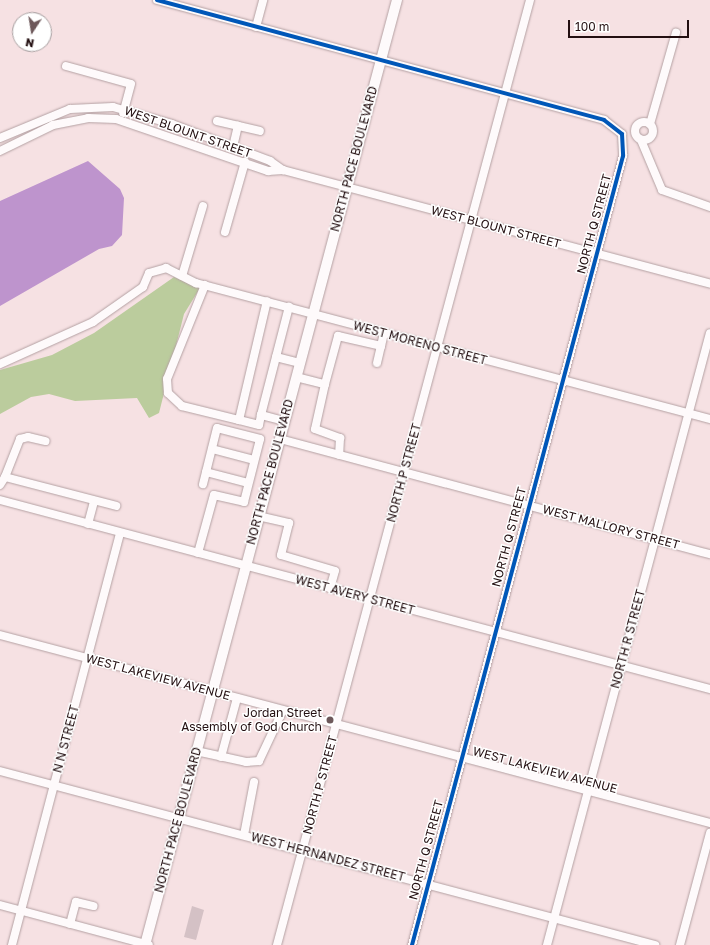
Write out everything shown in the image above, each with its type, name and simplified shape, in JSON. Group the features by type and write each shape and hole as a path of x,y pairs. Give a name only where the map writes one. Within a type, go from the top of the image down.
{"main road":[{"name":"NORTH PACE BOULEVARD","path":"146,945 258,516 280,439 397,0"}],"street":[{"path":"157,0 380,62 604,120 622,134 634,133 641,140 662,190 710,207"},
{"path":"256,27 263,0"},
{"name":"NORTH P STREET","path":"277,945 530,0"},
{"path":"641,140 652,136 650,124 676,32"},
{"path":"66,66 131,84 121,120"},
{"name":"WEST BLOUNT STREET","path":"0,138 43,117 89,106 124,109 172,124 270,161 283,170"},
{"path":"43,117 46,127"},
{"name":"WEST BLOUNT STREET","path":"0,151 46,127 88,118 121,120 168,134 268,171 283,170 710,284"},
{"path":"217,121 260,131"},
{"path":"634,133 639,123 650,124"},
{"path":"168,134 172,124"},
{"path":"232,147 238,126"},
{"name":"NORTH Q STREET","path":"412,945 460,757 623,156 622,134"},
{"path":"225,232 245,162"},
{"path":"182,276 203,206"},
{"name":"WEST MORENO STREET","path":"0,364 93,322 143,287 149,273 160,267 205,285 562,381 710,419"},
{"path":"205,285 167,379 168,393 182,406 259,425 289,307"},
{"path":"238,420 267,301"},
{"path":"377,363 384,333"},
{"name":"NORTH R STREET","path":"547,945 710,333"},
{"path":"339,455 342,440 315,429 338,336 381,346"},
{"path":"276,357 300,363"},
{"path":"296,377 325,384"},
{"path":"261,415 284,421"},
{"path":"198,553 214,495 244,502 260,439 218,428 203,484"},
{"path":"0,485 6,477 20,439 28,437 46,442"},
{"name":"WEST MALLORY STREET","path":"280,439 710,554"},
{"path":"212,449 254,460"},
{"path":"206,472 248,483"},
{"path":"6,477 116,506"},
{"name":"WEST AVERY STREET","path":"0,500 710,689"},
{"path":"88,524 94,501"},
{"path":"258,516 289,524 281,555 335,571 330,588"},
{"name":"N N STREET","path":"12,945 120,532"},
{"name":"WEST LAKEVIEW AVENUE","path":"0,635 587,792 710,823"},
{"path":"221,757 237,698"},
{"path":"196,751 221,757 259,761 283,710"},
{"name":"WEST HERNANDEZ STREET","path":"0,771 655,945"},
{"path":"244,835 254,782"},
{"path":"680,945 710,833"},
{"path":"70,924 76,902 94,906"},
{"path":"0,906 146,945"}],"green space":[{"path":"174,277 200,288 184,314 159,413 149,418 137,398 75,401 49,394 31,397 0,414 0,370 52,355 94,333"}],"shaded area":[{"path":"88,161 120,189 124,198 122,235 112,246 99,249 0,306 0,201"}],"building":[{"path":"192,906 204,910 196,940 184,937"}],"cycle path":[{"path":"157,0 604,120 622,134 623,156 412,945"}],"place":[{"name":"Jordan Street Assembly of God Church","path":"330,720"}]}
